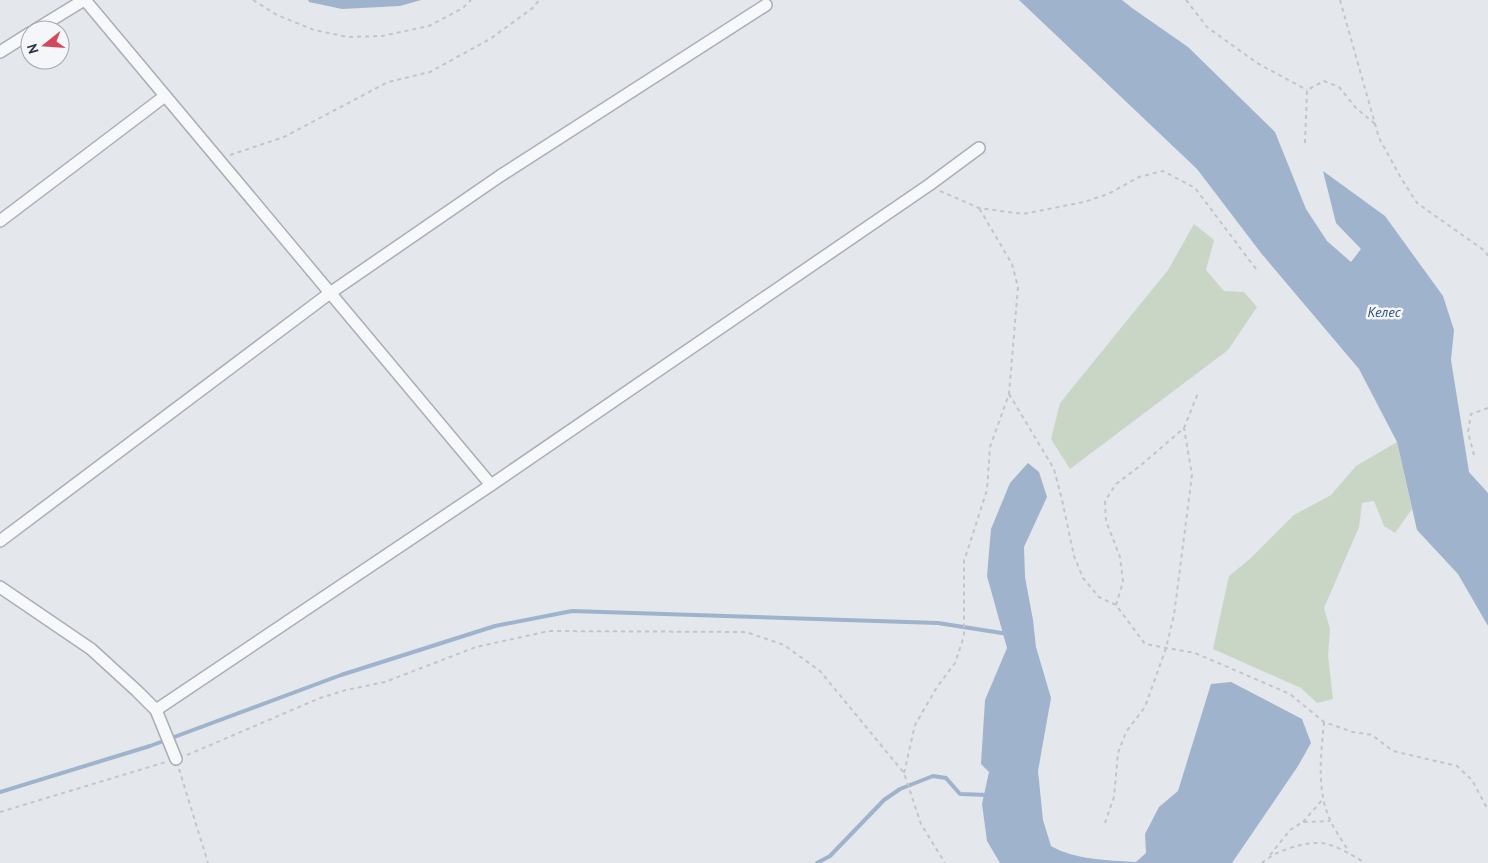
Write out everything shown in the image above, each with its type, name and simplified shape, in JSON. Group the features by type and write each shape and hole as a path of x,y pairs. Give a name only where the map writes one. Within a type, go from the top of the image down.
{"street":[{"path":"52,20 85,0 491,485"},
{"path":"0,541 330,293 500,176 766,5"},
{"path":"0,52 20,39"},
{"path":"0,221 165,96"},
{"path":"156,710 491,485 929,185 979,148"},
{"path":"2,590 92,649 137,691 156,710 176,759"}],"path":[{"path":"253,0 277,15 314,30 348,37 382,36 429,26 463,8 471,0"},
{"path":"218,159 284,136 388,82 430,72 490,39 534,7 539,0"},
{"path":"1186,0 1214,32 1257,63 1307,90"},
{"path":"1340,0 1379,138 1401,178 1417,203 1485,251 1488,256"},
{"path":"1307,90 1324,81 1339,87 1356,108 1375,124"},
{"path":"1305,143 1307,90"},
{"path":"929,185 979,208 1023,214 1084,202 1108,194 1139,177 1163,171 1196,188 1256,269"},
{"path":"904,773 916,725 937,687 955,663 964,636 964,561 988,490 990,447 1008,394 1018,286 1012,264 979,208"},
{"path":"1116,605 1123,582 1120,557 1106,521 1105,501 1116,484 1156,454 1184,428 1198,393"},
{"path":"1008,394 1054,469 1074,556 1083,578 1099,598 1116,605 1145,644 1195,653 1290,694 1324,722 1353,732 1372,735 1393,751 1457,766 1472,780 1488,810"},
{"path":"1474,455 1468,432 1471,414 1488,408"},
{"path":"1105,822 1114,797 1118,752 1126,732 1146,707 1166,648 1174,615 1192,475 1184,428"},
{"path":"0,812 176,759 320,698 346,690 385,682 476,647 549,631 746,632 784,645 820,671 904,773 921,824 946,863"},
{"path":"1324,722 1320,767 1324,798 1330,821 1348,852"},
{"path":"176,759 208,863"},
{"path":"1262,863 1290,830 1304,822 1324,798"},
{"path":"1304,822 1330,821"},
{"path":"1268,857 1294,846 1320,842 1348,852 1365,863"}],"green space":[{"path":"1194,224 1214,240 1206,270 1224,291 1244,292 1257,307 1228,350 1070,469 1051,439 1060,403 1168,270"},
{"path":"1397,442 1412,509 1395,533 1384,526 1374,501 1362,503 1359,527 1324,608 1330,629 1328,655 1333,699 1317,703 1301,688 1213,649 1229,576 1251,558 1294,515 1331,495 1356,466"}],"water":[{"path":"308,0 421,0 400,6 342,9 309,2"},
{"name":"Келес","path":"1019,0 1122,0 1188,47 1275,132 1306,209 1327,241 1351,262 1361,249 1336,223 1323,171 1385,216 1443,296 1454,330 1451,360 1469,472 1488,493 1488,626 1458,574 1417,530 1397,442 1359,369 1261,253 1197,169"},
{"path":"1028,463 1039,472 1047,497 1024,547 1025,577 1036,647 1051,698 1038,771 1043,820 1051,846 1081,857 1114,861 1136,862 1146,853 1145,834 1159,807 1178,791 1211,684 1231,682 1302,719 1311,743 1298,766 1232,863 1000,863 987,841 982,804 989,772 981,764 985,700 1007,648 987,576 991,529 1010,483"}],"waterway":[{"path":"0,792 150,746 341,675 495,626 572,611 938,623 1008,634"},
{"path":"817,863 830,856 884,800 900,789 933,776 946,778 960,794 988,795"}]}
